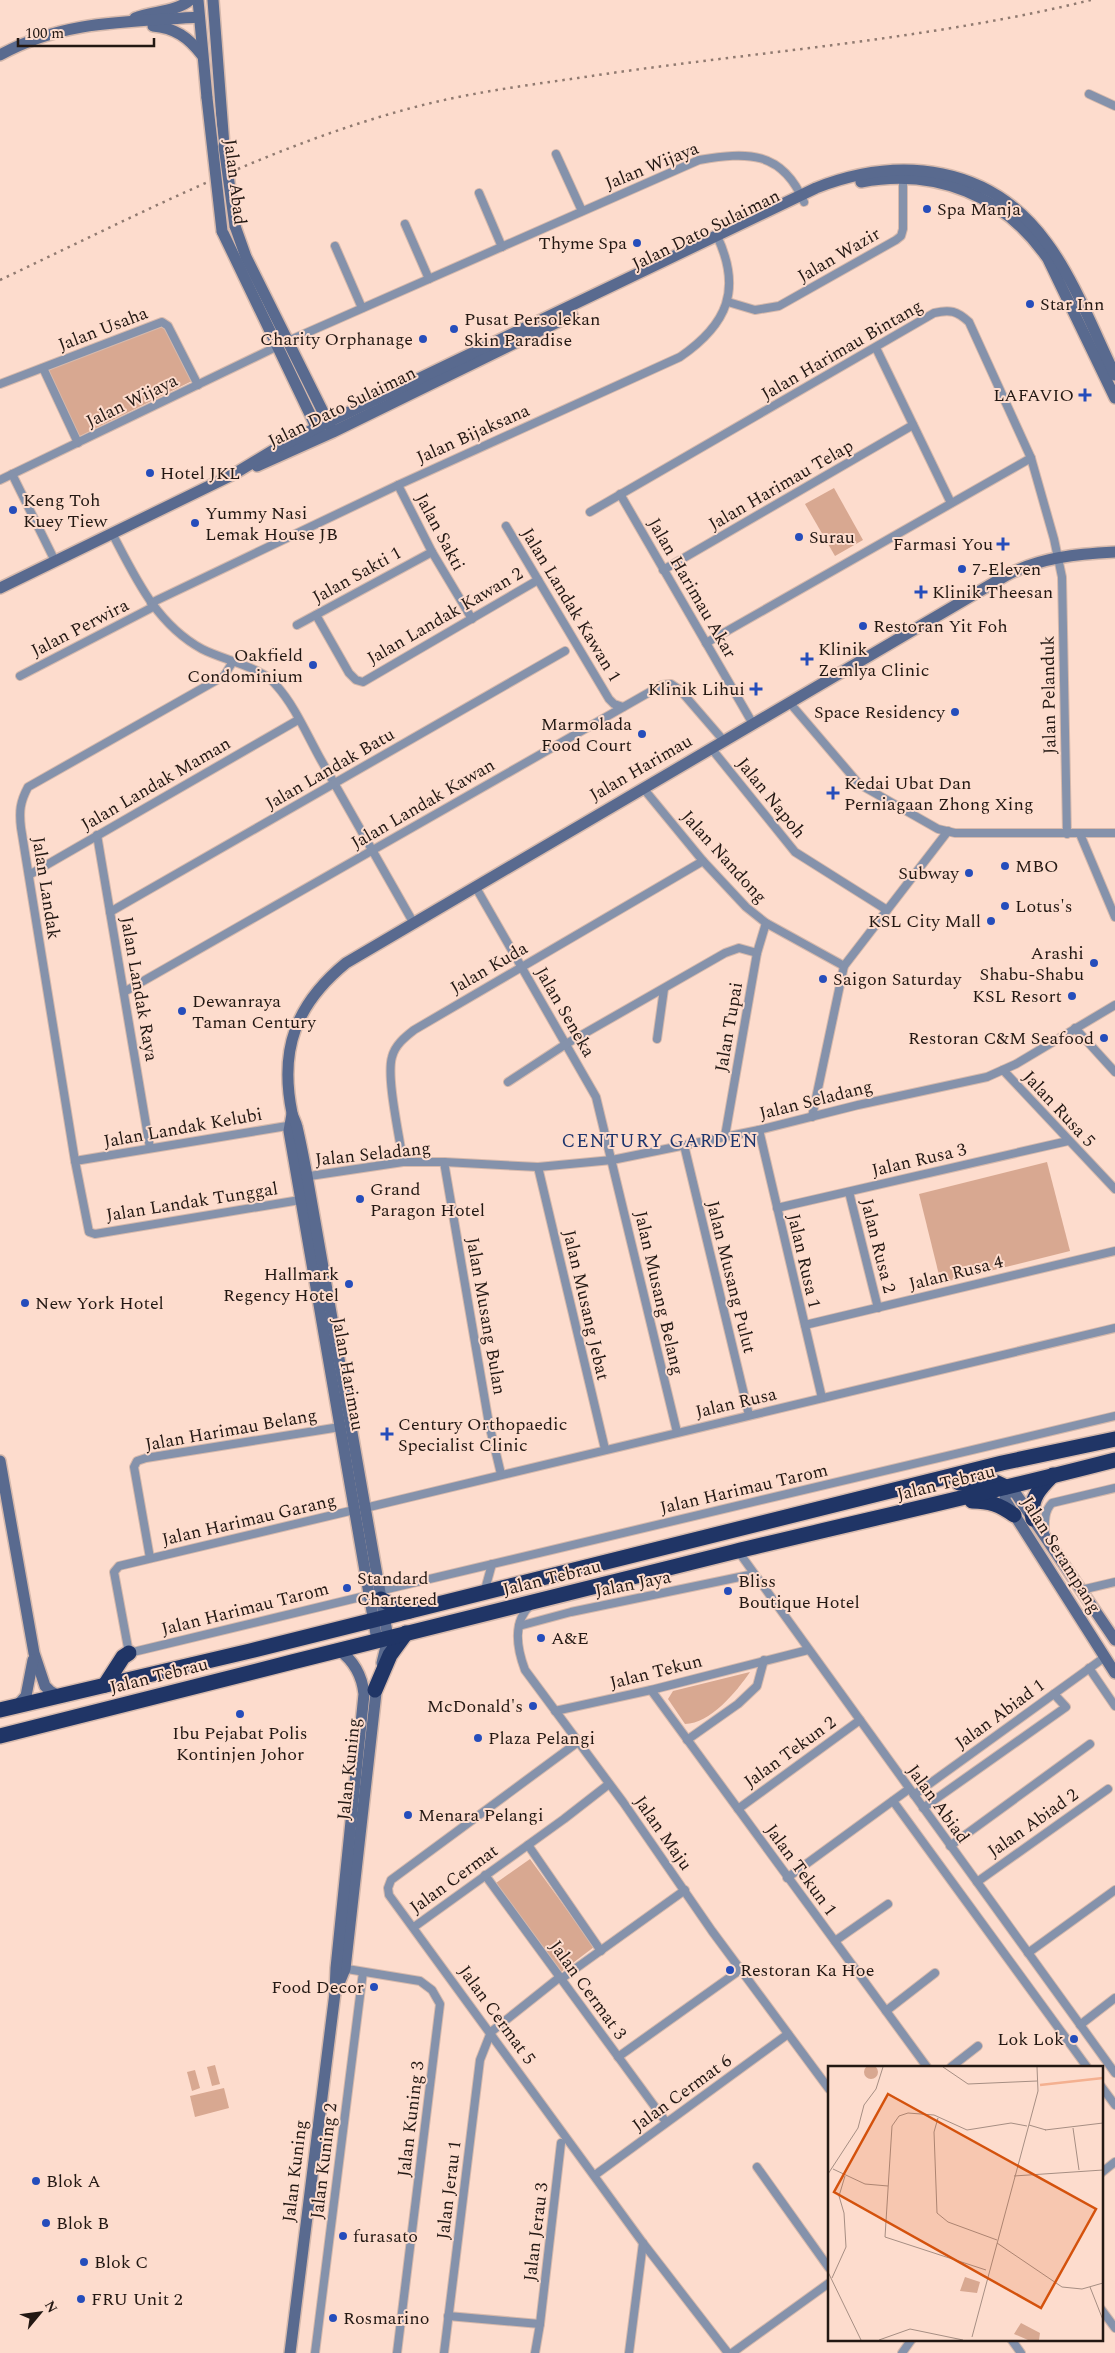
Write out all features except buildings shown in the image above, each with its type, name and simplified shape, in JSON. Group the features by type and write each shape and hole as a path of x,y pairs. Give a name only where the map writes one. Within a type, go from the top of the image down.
{"highway":[{"path":"888,1492 983,1479 991,1480 1006,1487 1010,1477 1024,1468 1115,1440"},
{"name":"Jalan Tebrau","path":"6,1709 410,1612 1002,1463 1115,1440"},
{"name":"Jalan Tebrau","path":"0,1736 382,1639 738,1551 951,1502 1053,1474 1115,1460"},
{"path":"1033,1519 1032,1504 1035,1496 1053,1474"},
{"path":"951,1502 990,1502 1001,1506 1014,1515"},
{"path":"376,1595 397,1608 410,1612"},
{"path":"375,1690 390,1655 406,1634"},
{"path":"105,1685 123,1657 129,1653"}],"street":[{"path":"124,22 149,12 180,7 190,0"},
{"name":"Jalan Abad","path":"198,0 222,232 319,433"},
{"path":"213,0 215,51 224,146 236,226 246,257 330,427"},
{"path":"0,55 25,41 59,30 124,22 199,17 205,24 209,43 215,51"},
{"path":"124,22 167,27 179,32 203,56"},
{"path":"1089,94 1115,106"},
{"path":"556,154 582,211"},
{"name":"Jalan Wijaya","path":"288,341 699,160 724,156 763,158 776,163 790,179 802,199"},
{"name":"Jalan Dato Sulaiman","path":"0,588 234,474 277,448 319,433 802,199 856,183 903,173 935,172 956,178 992,193 1022,214 1038,231 1058,259 1115,375"},
{"name":"Jalan Dato Sulaiman","path":"903,173 975,194 994,204 1023,227 1048,259 1115,398"},
{"name":"Jalan Wazir","path":"728,302 755,310 778,306 896,240 901,236 903,229 903,173"},
{"path":"479,193 502,247"},
{"path":"405,224 429,278"},
{"name":"Jalan Bijaksana","path":"152,605 398,485 680,357 710,331 728,302 730,272 718,240"},
{"path":"335,246 362,308"},
{"name":"Jalan Harimau Bintang","path":"590,512 934,313 948,309 961,314 969,322 1030,458 1058,556"},
{"name":"Jalan Usaha","path":"0,384 162,322 168,326 198,385"},
{"name":"Jalan Wijaya","path":"0,480 276,347"},
{"path":"876,348 951,503"},
{"name":"Jalan Usaha","path":"43,368 78,444"},
{"name":"Jalan Harimau Telap","path":"663,570 913,425"},
{"path":"706,644 1030,458"},
{"path":"12,474 55,561"},
{"name":"Jalan Sakti","path":"398,485 432,552 472,619"},
{"name":"Jalan Harimau Akar","path":"620,494 753,724"},
{"name":"Jalan Landak Kawan 1","path":"506,526 610,699 614,704 623,707"},
{"name":"Jalan Perwira","path":"112,533 152,605 174,629 200,648 254,669 275,683 413,922"},
{"name":"Jalan Sakti 1","path":"297,625 432,552"},
{"name":"Jalan Harimau","path":"382,1639 376,1595 292,1121 287,1068 292,1037 304,1008 328,978 346,963 1008,575 1030,565 1058,556 1115,552"},
{"name":"Jalan Pelanduk","path":"1058,556 1062,577 1068,834"},
{"name":"Jalan Landak Kawan 2","path":"316,615 349,673 356,680 363,682 538,580"},
{"name":"Jalan Perwira","path":"20,676 152,605"},
{"name":"Jalan Landak Batu","path":"110,912 565,651"},
{"name":"Jalan Landak","path":"89,1232 29,876 19,811 20,801 28,787 224,676 232,662"},
{"name":"Jalan Landak Kawan","path":"124,992 662,685 671,684 680,690 724,741"},
{"name":"Jalan Landak Kawan 1","path":"607,716 610,699"},
{"path":"790,702 859,784 938,829 948,831 1068,834 1115,833"},
{"name":"Jalan Landak Maman","path":"29,876 298,720"},
{"name":"Jalan Napoh","path":"711,748 795,852 887,910"},
{"name":"Jalan Nandong","path":"643,788 703,861 746,907 766,923 844,966"},
{"path":"812,1117 844,966 948,831"},
{"path":"1080,834 1115,917"},
{"name":"Jalan Landak Raya","path":"97,835 150,1148"},
{"name":"Jalan Kuda","path":"403,1162 390,1073 392,1057 397,1046 414,1030 703,861"},
{"name":"Jalan Seneka","path":"475,886 596,1097 612,1160"},
{"name":"Jalan Tupai","path":"725,1136 757,952 766,923"},
{"path":"508,1082 566,1044 733,949 739,948 757,952"},
{"path":"657,1039 664,989"},
{"name":"Jalan Seladang","path":"302,1177 403,1162 444,1162 538,1167 612,1160 759,1130 922,1090 987,1077 1003,1070 1115,1005"},
{"path":"1075,1028 1115,1072"},
{"name":"Jalan Rusa 5","path":"1003,1070 1115,1189"},
{"name":"Jalan Landak Kelubi","path":"76,1161 292,1121"},
{"name":"Jalan Rusa 1","path":"759,1130 822,1398"},
{"name":"Jalan Rusa 3","path":"777,1208 1068,1141"},
{"name":"Jalan Musang Pulut","path":"684,1145 750,1415"},
{"name":"Jalan Musang Belang","path":"612,1160 677,1432"},
{"name":"Jalan Musang Bulan","path":"444,1162 489,1424 501,1474"},
{"name":"Jalan Musang Jebat","path":"538,1167 605,1449"},
{"name":"Jalan Harimau","path":"302,1177 300,1200 340,1427 360,1509"},
{"name":"Jalan Rusa 2","path":"849,1192 878,1308"},
{"name":"Jalan Landak Tunggal","path":"89,1232 95,1234 300,1200"},
{"name":"Jalan Rusa 4","path":"804,1325 1115,1251"},
{"name":"Jalan Rusa","path":"360,1509 1115,1328"},
{"name":"Jalan Harimau Tarom","path":"129,1653 376,1595 492,1564 1115,1416"},
{"name":"Jalan Harimau Belang","path":"150,1558 134,1467 137,1461 340,1427"},
{"path":"0,1461 34,1653 45,1686 59,1696"},
{"name":"Jalan Serampang","path":"1006,1487 1005,1500 1115,1673"},
{"name":"Jalan Serampang","path":"1006,1487 1016,1494 1115,1640"},
{"path":"1045,1538 1045,1516 1048,1507 1052,1503 1115,1488"},
{"name":"Jalan Harimau Garang","path":"129,1653 114,1572 119,1566 360,1509"},
{"name":"Jalan Abiad","path":"738,1551 1115,2073"},
{"path":"484,1593 492,1564"},
{"name":"Jalan Jaya","path":"519,1626 570,1612 754,1574"},
{"path":"1081,1590 1115,1582"},
{"path":"519,1626 525,1611 536,1601"},
{"name":"Jalan Maju","path":"519,1626 520,1658 525,1670 609,1784 740,1970 828,2088"},
{"name":"Jalan Kuning","path":"290,2353 382,1639"},
{"name":"Jalan Kuning","path":"339,1650 356,1667 363,1684 364,1694 340,1968"},
{"name":"Jalan Tekun","path":"555,1711 651,1690 808,1650"},
{"path":"6,1709 20,1705 26,1696 34,1653"},
{"name":"Jalan Abiad 1","path":"787,1878 893,1800 911,1792 1105,1657"},
{"path":"687,1740 738,1704 757,1686 764,1660"},
{"path":"1089,1668 1115,1706"},
{"name":"Jalan Tekun 1","path":"651,1690 926,2066"},
{"name":"Jalan Abiad 1","path":"923,1808 1066,1707 1054,1694"},
{"name":"Jalan Tekun 2","path":"738,1809 860,1720"},
{"name":"Jalan Cermat 5","path":"578,1742 392,1880 388,1888 390,1894 643,2243 728,2353"},
{"path":"950,1846 1090,1744"},
{"name":"Jalan Cermat","path":"414,1927 609,1784"},
{"name":"Jalan Abiad 2","path":"976,1882 1108,1789"},
{"path":"893,1800 1086,2066"},
{"path":"528,1845 601,1951"},
{"name":"Jalan Cermat 3","path":"485,1875 666,2122"},
{"path":"491,2032 561,1978 684,1890"},
{"path":"1028,1953 1115,1890"},
{"path":"835,1941 888,1904"},
{"name":"Jalan Kuning 3","path":"340,1968 420,1981 432,1990 440,2004 397,2353"},
{"path":"618,2057 740,1970"},
{"name":"Jalan Kuning 2","path":"315,2353 363,1972"},
{"path":"886,2011 934,1973"},
{"path":"1080,2025 1115,1998"},
{"name":"Jalan Jerau 1","path":"444,2353 479,2066 491,2032"},
{"name":"Jalan Cermat 6","path":"595,2175 788,2034"},
{"path":"952,2066 978,2046"},
{"path":"820,2077 828,2080"},
{"path":"1102,2087 1115,2105"},
{"name":"Jalan Jerau 3","path":"535,2353 561,2143"},
{"path":"1102,2172 1114,2165"},
{"path":"757,2168 828,2267"},
{"path":"629,2353 643,2243"},
{"path":"732,2353 828,2284"},
{"path":"1102,2310 1115,2328"},
{"path":"448,2316 540,2324"},
{"path":"902,2353 911,2340"},
{"path":"1012,2340 1021,2353"}],"shaded area":[{"path":"163,324 192,381 78,437 47,371"},
{"path":"834,488 863,540 835,556 805,504"},
{"path":"1047,1162 1070,1251 941,1283 919,1194"},
{"path":"750,1672 722,1705 704,1719 694,1723 685,1724 668,1699 673,1691"},
{"path":"530,1859 594,1947 561,1972 496,1883"},
{"path":"215,2065 220,2084 212,2086 207,2067"},
{"path":"195,2070 200,2088 192,2091 187,2072"},
{"path":"224,2088 229,2108 195,2117 190,2096"}],"railway":[{"path":"0,280 156,206 262,159 316,138 427,104 483,92 540,83 836,45 965,26 1091,0"}],"place":[{"name":"Spa Manja","path":"927,209"},
{"name":"Thyme Spa","path":"637,243"},
{"name":"Star Inn","path":"1030,304"},
{"name":"Pusat Persolekan Skin Paradise","path":"454,329"},
{"name":"Charity Orphanage","path":"423,339"},
{"name":"LAFAVIO","path":"1085,395"},
{"name":"Hotel JKL","path":"150,473"},
{"name":"Keng Toh Kuey Tiew","path":"13,510"},
{"name":"Yummy Nasi Lemak House JB","path":"195,523"},
{"name":"Surau","path":"799,537"},
{"name":"Farmasi You","path":"1003,544"},
{"name":"7-Eleven","path":"962,569"},
{"name":"Klinik Theesan","path":"921,592"},
{"name":"Restoran Yit Foh","path":"863,626"},
{"name":"Klinik Zemlya Clinic","path":"807,659"},
{"name":"Oakfield Condominium","path":"313,665"},
{"name":"Klinik Lihui","path":"756,689"},
{"name":"Space Residency","path":"955,712"},
{"name":"Marmolada Food Court","path":"642,734"},
{"name":"Kedai Ubat Dan Perniagaan Zhong Xing","path":"833,793"},
{"name":"MBO","path":"1005,866"},
{"name":"Subway","path":"969,873"},
{"name":"Lotus's","path":"1005,906"},
{"name":"KSL City Mall","path":"991,921"},
{"name":"Arashi Shabu-Shabu","path":"1094,963"},
{"name":"Saigon Saturday","path":"823,979"},
{"name":"KSL Resort","path":"1072,996"},
{"name":"Dewanraya Taman Century","path":"182,1011"},
{"name":"Restoran C&M Seafood","path":"1104,1038"},
{"name":"Grand Paragon Hotel","path":"360,1199"},
{"name":"Hallmark Regency Hotel","path":"349,1284"},
{"name":"New York Hotel","path":"25,1303"},
{"name":"Century Orthopaedic Specialist Clinic","path":"387,1434"},
{"name":"Standard Chartered","path":"347,1588"},
{"name":"Bliss Boutique Hotel","path":"728,1591"},
{"name":"A&E","path":"541,1638"},
{"name":"McDonald's","path":"533,1706"},
{"name":"Ibu Pejabat Polis Kontinjen Johor","path":"240,1714"},
{"name":"Plaza Pelangi","path":"478,1738"},
{"name":"Menara Pelangi","path":"408,1815"},
{"name":"Restoran Ka Hoe","path":"730,1970"},
{"name":"Food Decor","path":"374,1987"},
{"name":"Lok Lok","path":"1074,2039"},
{"name":"Blok A","path":"36,2181"},
{"name":"Blok B","path":"46,2223"},
{"name":"furasato","path":"343,2236"},
{"name":"Blok C","path":"84,2262"},
{"name":"FRU Unit 2","path":"81,2299"},
{"name":"Rosmarino","path":"333,2318"}],"district":[{"name":"CENTURY GARDEN","path":"660,1141"}]}
